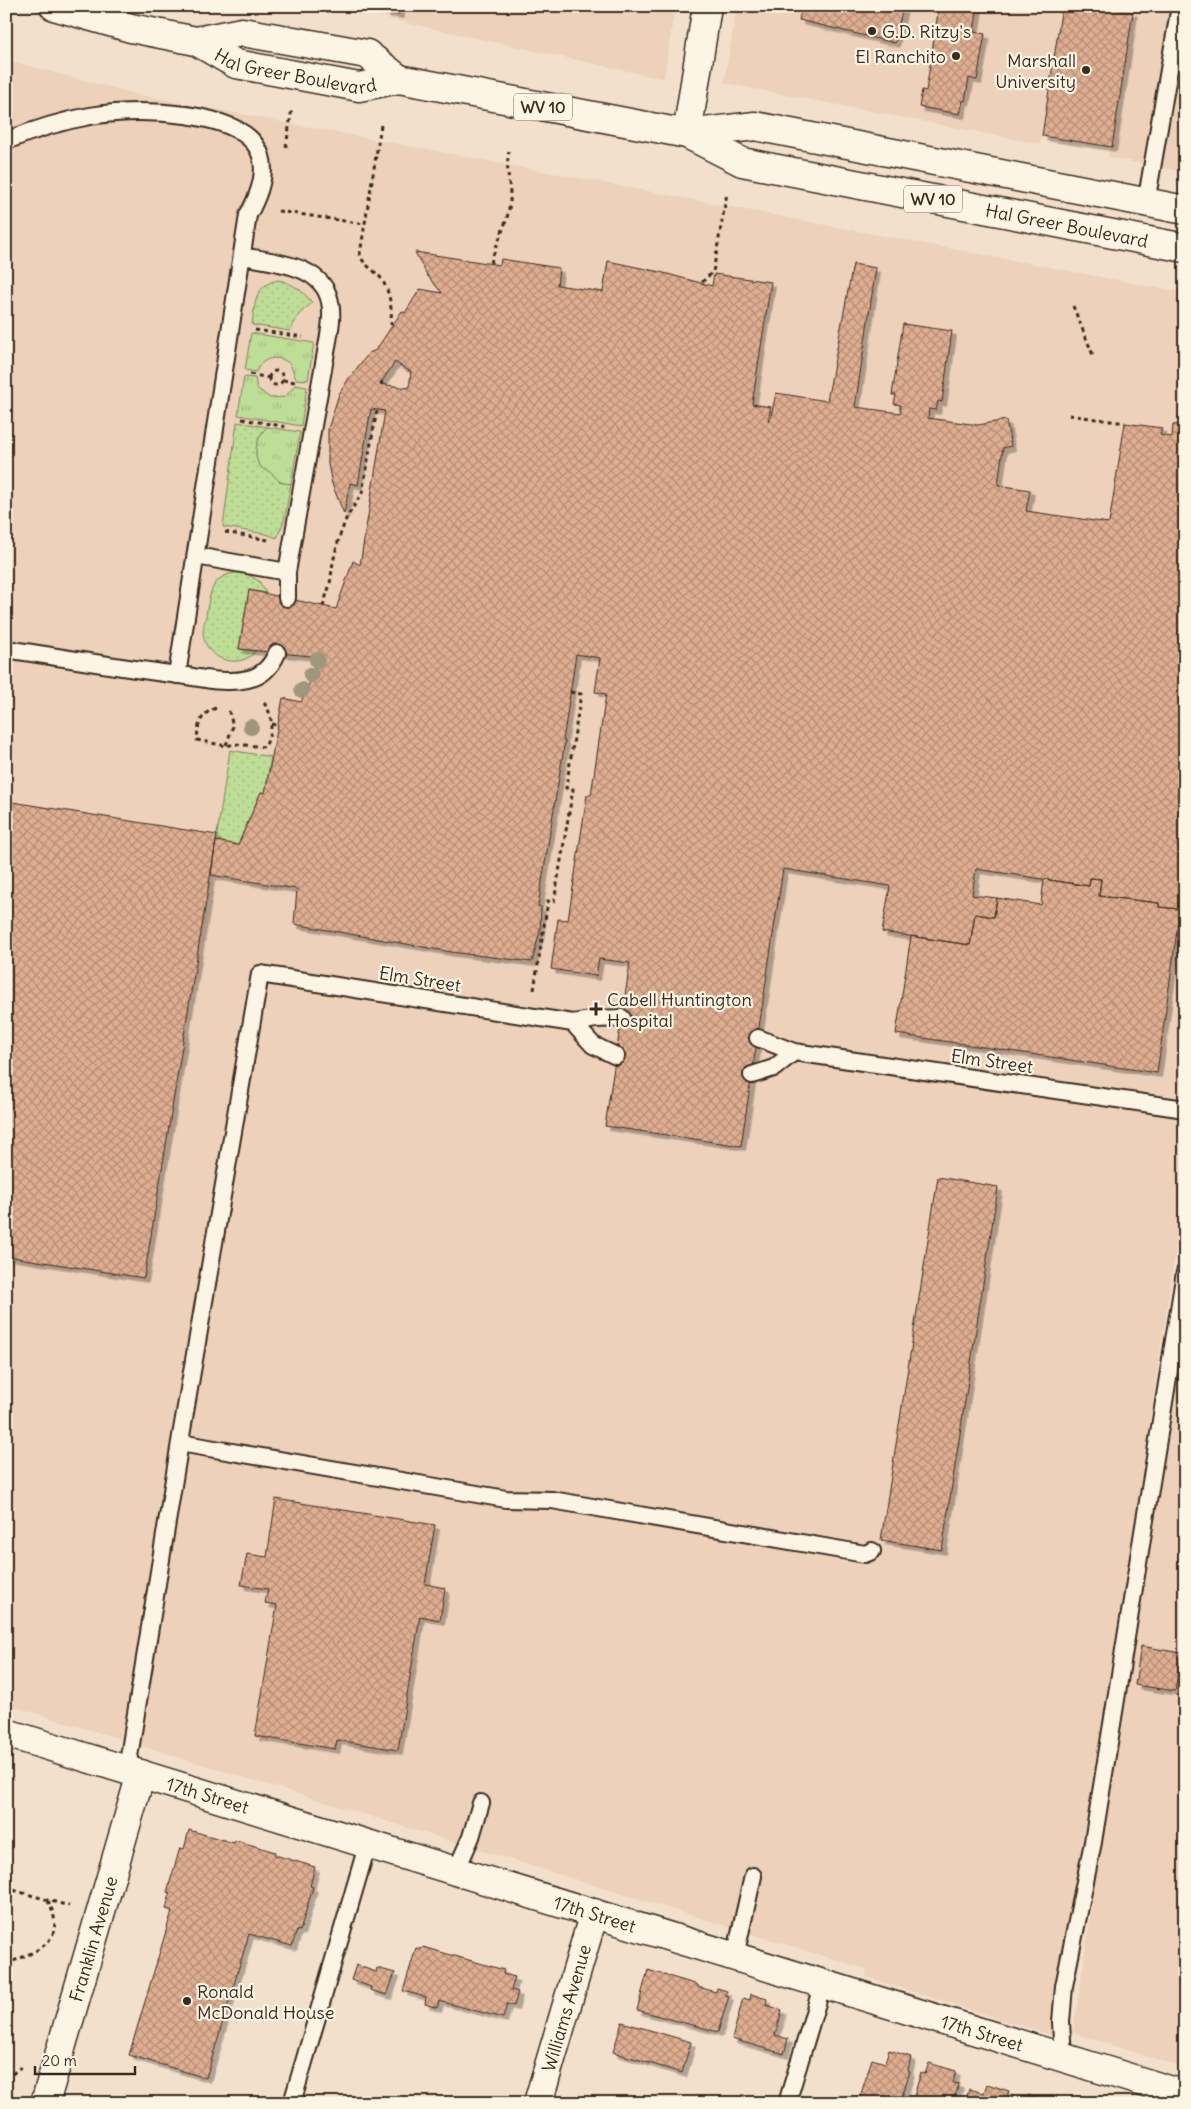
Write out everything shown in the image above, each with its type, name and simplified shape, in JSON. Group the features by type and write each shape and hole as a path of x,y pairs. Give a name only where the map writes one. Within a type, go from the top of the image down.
{"street":[{"name":"Hal Greer Boulevard","path":"54,6 102,13 131,28 196,41 236,64 358,88 399,79 687,134 742,162 1185,248"},
{"path":"687,134 707,6"},
{"name":"Hal Greer Boulevard","path":"687,134 755,126 1185,210"},
{"name":"17th Street","path":"6,1733 367,1846 594,1913 1185,2095"},
{"name":"Franklin Avenue","path":"45,2103 134,1772"},
{"name":"Williams Avenue","path":"538,2103 594,1913"}],"lane":[{"path":"1146,203 1180,6"},
{"path":"6,141 62,122 92,116 162,112 197,117 226,124 241,131 252,140 261,154 263,165 260,190 248,215 176,675"},
{"path":"242,256 303,270 316,279 325,289 330,301 332,315 287,572 287,598"},
{"path":"196,556 287,572"},
{"path":"6,649 176,675 229,681 246,680 258,676 268,669 277,653"},
{"name":"Elm Street","path":"180,1443 260,974 573,1023 596,1019 622,1018"},
{"path":"573,1023 593,1045 616,1056"},
{"name":"Elm Street","path":"758,1038 794,1052 1185,1109"},
{"path":"752,1075 774,1068 794,1052"},
{"path":"1063,2057 1061,2022 1064,1986 1093,1842 1185,1272"},
{"path":"134,1772 180,1443 506,1499 552,1500 857,1553 865,1554 872,1551"},
{"path":"456,1871 471,1837 481,1803"},
{"path":"292,2103 367,1846"},
{"path":"735,1956 753,1876"},
{"path":"787,2103 823,1983"}],"path":[{"path":"285,155 292,108"},
{"path":"380,125 360,254 361,259 380,277 388,291 392,310 391,327"},
{"path":"491,263 507,217 510,201 507,164 509,151"},
{"path":"702,282 714,272 727,193"},
{"path":"276,210 365,224"},
{"path":"1073,306 1093,355"},
{"path":"231,326 328,341"},
{"path":"277,371 282,374 283,380 275,386 270,383 269,378 272,373 277,371"},
{"path":"324,606 339,538 346,519 362,494 377,410"},
{"path":"218,416 312,431"},
{"path":"1069,416 1125,422"},
{"path":"222,532 264,538 276,543"},
{"path":"534,991 548,901 554,902 573,789 566,788 581,694 570,692"},
{"path":"197,740 226,746 235,744 265,748 272,724 272,716 264,703"},
{"path":"226,746 233,726 228,708"},
{"path":"272,724 277,725"},
{"path":"6,1888 69,1906"},
{"path":"6,1964 34,1953 47,1945 54,1932 53,1912 48,1901"},
{"path":"54,1932 61,1933"},
{"path":"6,2079 23,2066"}],"shaded area":[{"path":"345,6 675,6 664,79 398,21"},
{"path":"737,6 1185,6 1185,172 1108,157 1109,147 1043,134 1040,144 724,83"},
{"name":"Cabell Huntington Hospital","path":"6,60 140,95 1185,293 1185,915 1181,915 1179,929 1185,936 1185,1081 1176,1140 1185,1142 1185,1187 1057,2037 866,1977 866,1969 6,1704"},
{"path":"1185,1284 1185,2068 1073,2033"}],"green space":[{"path":"279,280 297,288 312,303 299,314 290,331 252,325 255,303 260,291 271,282"},
{"path":"251,333 314,343 308,380 296,379 290,364 276,358 266,360 256,372 245,370"},
{"path":"244,377 255,378 257,388 270,398 285,397 295,385 307,387 301,426 238,415"},
{"path":"237,422 267,427 260,435 256,446 258,463 279,481 291,484 284,521 277,538 266,534 223,527"},
{"path":"267,427 300,432 291,484 279,481 258,463 256,446 260,435"},
{"path":"243,572 259,581 266,593 249,590 239,649 256,651 250,657 242,660 227,660 219,658 207,647 203,630 209,599 214,585 225,576"},
{"path":"230,750 271,757 265,793 261,792 238,845 216,841"}],"building":[{"path":"385,6 400,6 399,14 385,12"},
{"name":"G.D. Ritzy's","path":"802,6 903,6 895,43 799,20"},
{"name":"El Ranchito","path":"939,6 978,6 974,32 985,34 977,80 969,78 965,101 963,100 960,114 919,107 922,90 926,91"},
{"name":"Marshall University","path":"1062,6 1093,6 1133,12 1112,147 1042,136"},
{"path":"415,252 500,265 501,259 559,268 557,285 603,292 608,261 712,286 714,274 771,282 752,404 771,407 768,421 770,421 776,393 827,401 853,264 876,268 855,407 900,413 901,405 894,404 896,395 892,395 903,324 952,331 942,402 938,401 936,410 929,409 928,418 978,425 1006,420 1011,446 1003,448 998,485 1030,490 1026,511 1109,523 1125,423 1162,428 1160,435 1172,437 1173,425 1185,424 1185,910 1159,907 1159,903 1099,896 1101,879 1090,878 1089,886 976,869 972,895 997,898 994,917 975,914 970,945 882,932 890,886 783,869 741,1146 605,1126 630,963 599,959 596,976 551,969 558,919 568,920 587,795 591,795 606,694 595,692 600,658 576,654 563,741 565,741 538,906 541,907 540,931 532,962 451,952 294,924 297,889 211,875 216,841 238,845 261,792 265,793 283,698 301,702 321,657 239,649 249,590 336,609 353,561 360,565 385,411 371,409 358,485 350,483 344,514 332,484 328,464 328,429 339,394 349,378 369,353 376,350 402,311 405,313 420,289 442,293 427,275","holes":["395,362 411,372 409,388 380,384"]},
{"path":"6,801 217,835 144,1278 6,1256"},
{"path":"1090,878 1101,879 1099,896 1159,903 1159,907 1180,909 1157,1073 896,1034 911,936 970,945 975,914 994,917 997,898 1041,905 1044,879 1089,886"},
{"path":"938,1177 998,1187 942,1550 881,1540"},
{"path":"276,1499 435,1525 425,1584 445,1588 440,1620 420,1616 398,1750 337,1740 335,1749 255,1736 277,1605 265,1603 268,1589 241,1585 247,1554 267,1557"},
{"path":"1141,1646 1181,1653 1175,1691 1135,1685"},
{"name":"Ronald McDonald House","path":"189,1830 234,1843 235,1840 315,1867 310,1886 313,1887 300,1931 297,1930 292,1946 249,1934 206,2078 129,2055 172,1911 166,1909 170,1893 167,1892 180,1848 184,1849"},
{"path":"423,1947 504,1970 503,1974 515,1977 511,1990 518,1992 514,2006 507,2004 503,2018 439,2001 437,2008 425,2004 426,1997 403,1991 416,1948 422,1949"},
{"path":"356,1965 376,1972 377,1968 395,1973 387,1995 370,1990 371,1987 351,1980"},
{"path":"648,1970 716,1992 717,1988 727,1991 726,1995 729,1996 718,2032 637,2010"},
{"path":"751,1994 767,1999 766,2005 782,2010 775,2035 788,2039 784,2054 732,2039 743,1998 750,2000"},
{"path":"622,2022 691,2042 682,2073 613,2052"},
{"path":"889,2050 911,2057 908,2070 910,2071 900,2103 858,2103 872,2059 885,2063"},
{"path":"929,2063 956,2071 953,2083 959,2084 953,2103 912,2103 921,2072 925,2074"},
{"path":"987,2084 1009,2091 1005,2103 965,2103 969,2089 984,2093"},
{"path":"1028,2095 1047,2101 1046,2103 1026,2103"}],"place":[{"name":"G.D. Ritzy's","path":"872,31"},
{"name":"El Ranchito","path":"956,56"},
{"name":"Marshall University","path":"1086,70"},
{"name":"Cabell Huntington Hospital","path":"596,1009"},
{"name":"Ronald McDonald House","path":"187,2001"}]}
